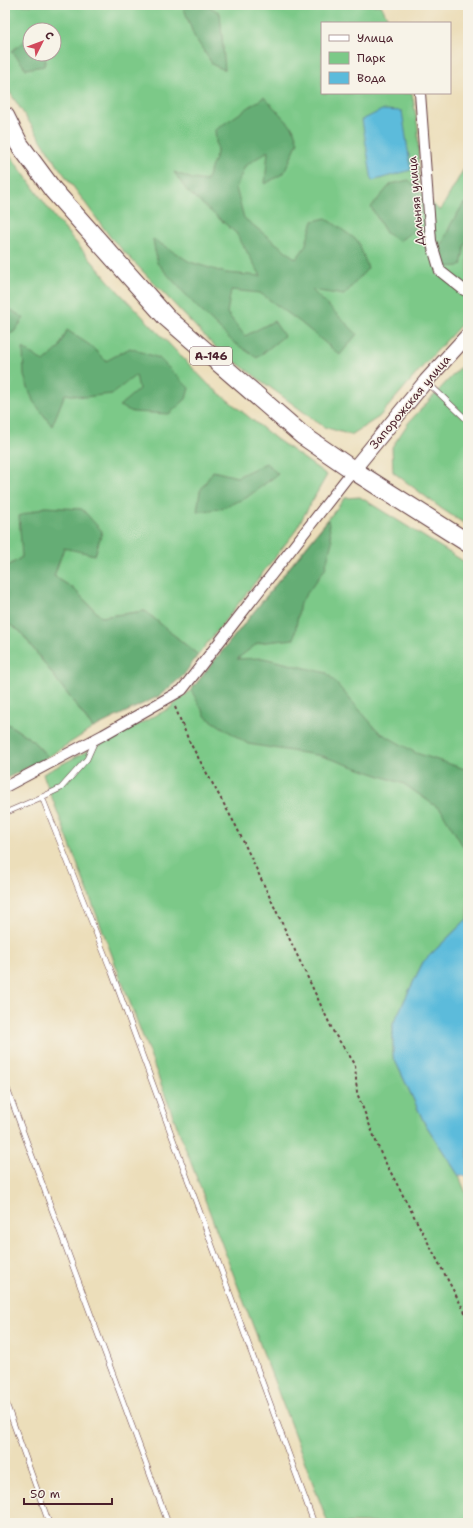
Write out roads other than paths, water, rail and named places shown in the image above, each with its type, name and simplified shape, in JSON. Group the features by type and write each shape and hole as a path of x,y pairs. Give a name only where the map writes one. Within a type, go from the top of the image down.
{"highway":[{"name":"А-146","path":"5,116 19,144 53,190 166,318 302,435 353,470 468,544"}],"main road":[{"name":"Запорожская улица","path":"353,470 426,381 468,335"}],"street":[{"name":"Дальняя улица","path":"420,94 431,240 440,272 468,292"},
{"path":"5,787 182,690 353,470"}],"lane":[{"path":"426,381 468,421"},
{"path":"5,812 61,788 87,759 96,738"},
{"path":"42,797 115,981 314,1523"},
{"path":"5,1083 168,1523"},
{"path":"5,1400 49,1523"}],"water":[{"path":"382,110 402,111 411,170 372,181 362,120"},
{"path":"468,918 468,1176 459,1176 424,1122 393,1056 393,1024 423,962"}]}
